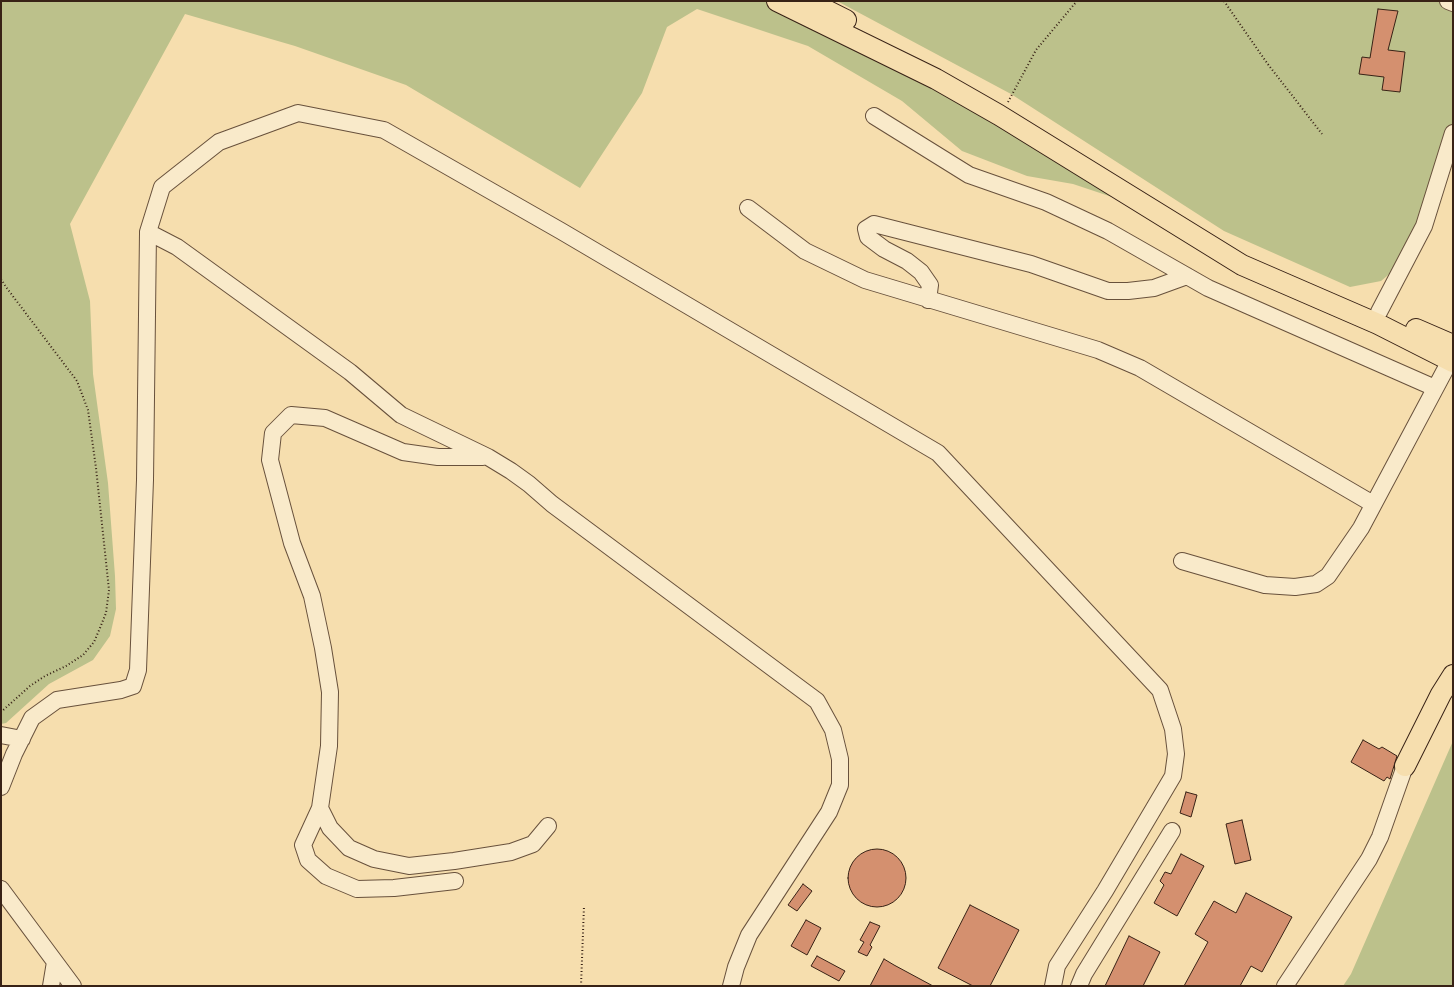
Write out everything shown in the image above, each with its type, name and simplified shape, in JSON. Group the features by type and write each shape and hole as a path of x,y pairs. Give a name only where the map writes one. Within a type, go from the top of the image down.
{"main road":[{"path":"777,1 936,79 1000,115 1242,265 1452,355"},
{"path":"808,1 1006,104 1246,252 1379,312 1452,355"},
{"path":"1405,766 1440,694 1453,675"}],"lane":[{"path":"1448,1 1453,3"},
{"path":"1,788 32,718 57,700 120,690 133,686 138,670 145,480 148,232 162,187 218,142 298,113 384,130 561,231 938,453 1160,690 1173,729 1176,754 1173,776 1105,891 1057,966 1053,986"},
{"path":"874,116 969,175 1046,202 1108,231 1208,288 1435,388"},
{"path":"1379,312 1424,226 1453,134"},
{"path":"748,208 805,252 865,280 1098,350 1140,368 1374,504"},
{"path":"928,300 930,285 921,272 868,237 866,229 874,224 994,254 1031,264 1108,291 1128,292 1154,288 1187,276"},
{"path":"148,232 177,247 342,367 401,415 488,457 529,484 552,504 817,701 833,730 840,759 840,785 829,812 749,935 736,967 731,986"},
{"path":"1182,561 1265,585 1295,587 1316,584 1328,576 1374,504 1452,355"},
{"path":"455,881 394,888 357,889 326,876 308,860 303,845 320,808 328,746 330,692 312,596 292,543 270,460 273,433 291,415 325,418 403,452 438,457 488,457"},
{"path":"1,735 22,739"},
{"path":"1285,986 1369,859 1380,837 1405,766"},
{"path":"320,808 330,828 349,848 374,859 409,866 511,852 533,844 548,826"},
{"path":"1079,986 1084,974 1172,831"},
{"path":"1,889 73,986"},
{"path":"51,986 55,962"}],"path":[{"path":"1006,104 1036,50 1077,1"},
{"path":"1224,1 1267,64 1322,134"},
{"path":"1,279 77,381 88,410 109,590 106,613 94,642 83,655 30,686 1,712"},
{"path":"581,986 584,906"}],"green space":[{"path":"1,1 776,1 936,79 1130,203 1073,184 1027,176 962,151 902,101 808,46 697,9 667,27 642,93 580,188 406,85 295,46 185,14 70,224 90,301 93,374 108,483 116,609 110,636 93,660 49,684 6,723 1,724"},
{"path":"837,1 1453,1 1453,133 1406,260 1381,281 1350,287 1224,231 1011,94"},
{"path":"1453,741 1453,985 1343,986 1351,974"}],"building":[{"path":"1378,9 1398,11 1388,50 1405,52 1400,92 1382,90 1384,77 1359,74 1362,57 1370,58"},
{"path":"1363,740 1379,749 1382,747 1397,756 1390,779 1387,777 1384,781 1351,762"},
{"path":"1186,792 1197,795 1191,817 1180,813"},
{"path":"1242,820 1251,860 1235,864 1226,824"},
{"path":"877,849 888,851 901,862 906,878 904,889 893,902 877,907 866,905 853,894 848,878 850,867 861,854"},
{"path":"1181,854 1204,866 1177,916 1154,903 1164,885 1160,881 1165,872 1171,874"},
{"path":"803,884 812,891 797,911 788,905"},
{"path":"1246,893 1292,917 1262,972 1251,966 1240,986 1184,986 1208,942 1195,934 1214,901 1236,913"},
{"path":"970,905 1019,930 990,986 973,986 938,968"},
{"path":"806,920 821,928 807,955 791,946"},
{"path":"870,922 880,926 870,945 872,947 867,956 858,952 864,942 860,940"},
{"path":"1129,936 1160,952 1143,986 1105,986"},
{"path":"817,956 845,971 839,981 811,966"},
{"path":"884,959 894,965 933,986 870,986"}]}
